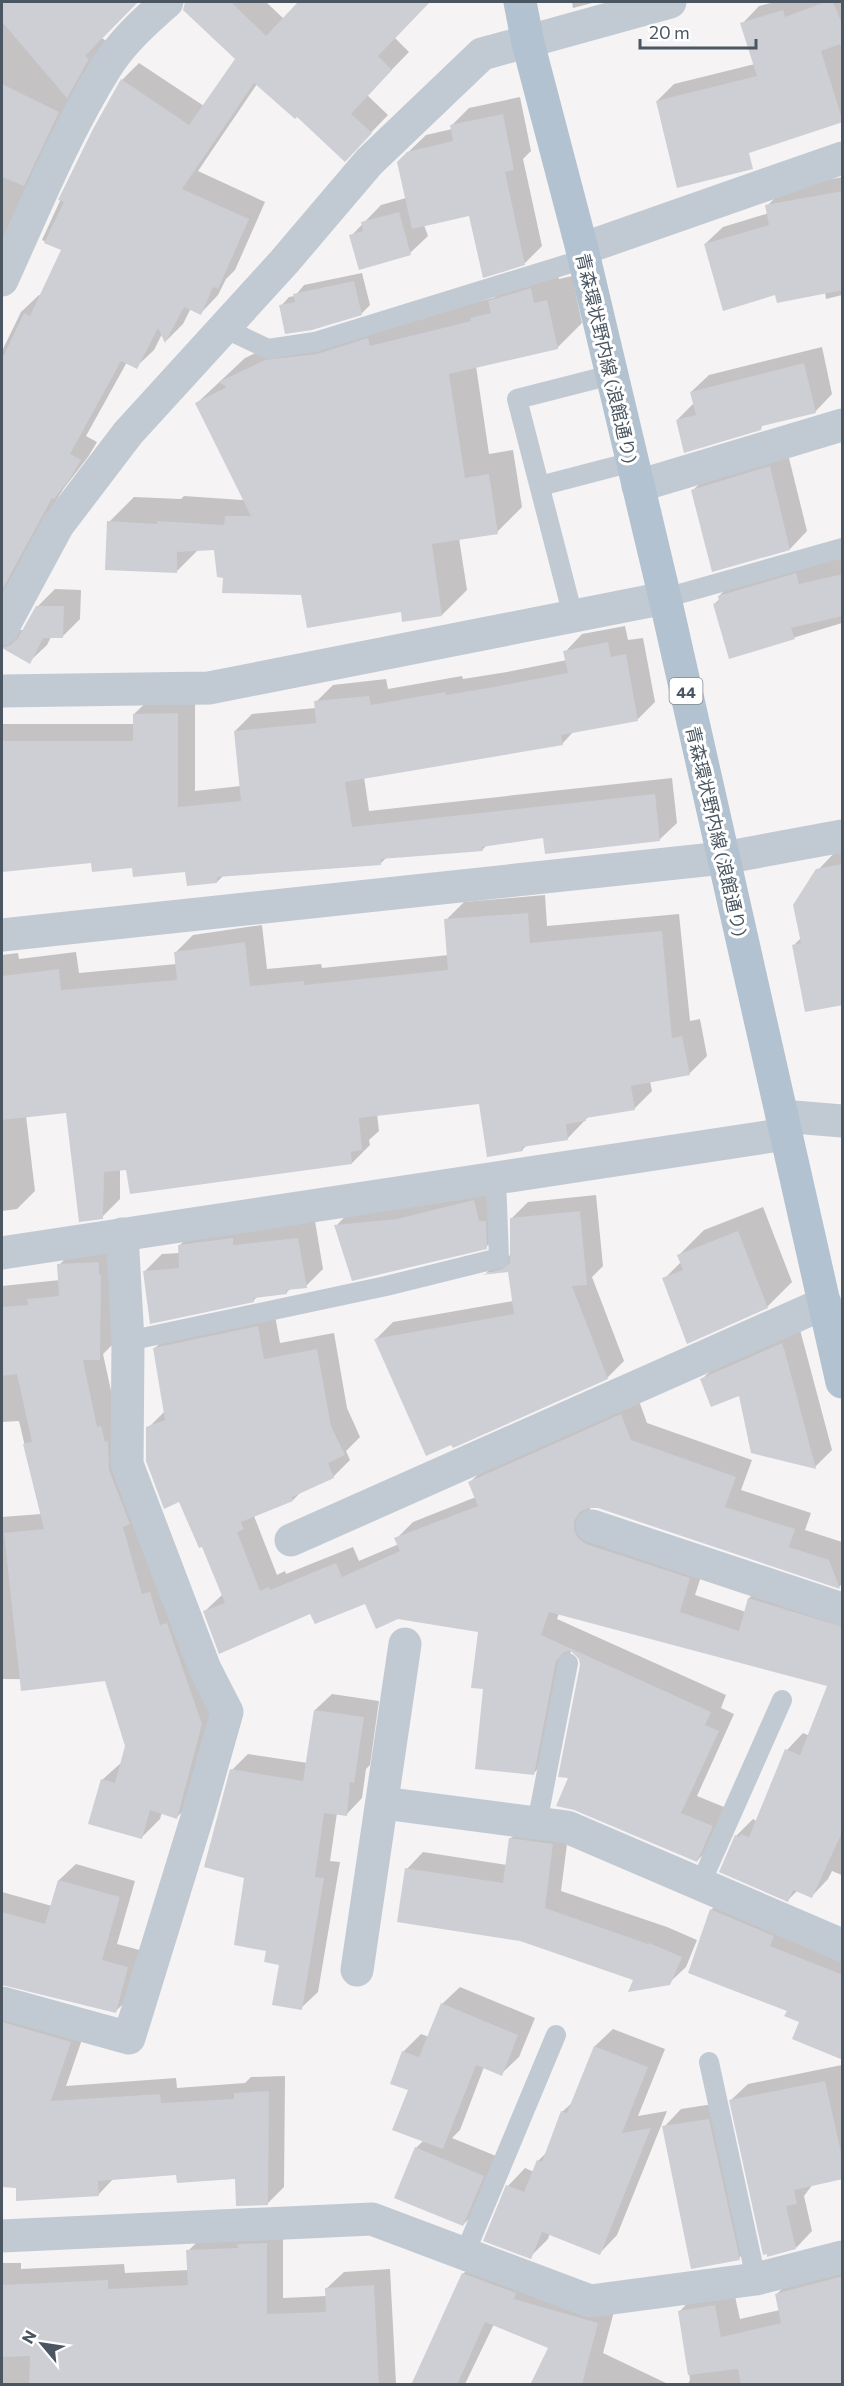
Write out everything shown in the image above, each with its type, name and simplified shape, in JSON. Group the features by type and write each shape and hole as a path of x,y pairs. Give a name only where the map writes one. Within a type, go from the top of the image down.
{"main road":[{"name":"青森環状野内線 (浪館通り)","path":"520,2 528,43 583,254 665,598 843,1382"}],"street":[{"path":"2,280 72,130 106,67 141,25 167,2"},
{"path":"2,629 58,525 128,433 284,262 369,162 482,54 670,2"},
{"path":"583,254 843,158"},
{"path":"635,474 843,425"},
{"path":"2,691 210,688 665,598"},
{"path":"2,935 723,858 843,836"},
{"path":"2,1253 496,1178 784,1125 843,1121"},
{"path":"2,2002 129,2038 196,1822 227,1712 205,1669 127,1464 128,1341 122,1234"},
{"path":"291,1540 825,1303"},
{"path":"592,1526 843,1609"},
{"path":"357,1970 405,1644"},
{"path":"383,1803 567,1827 843,1945"},
{"path":"2,2236 372,2219 590,2301 756,2279 843,2257"}],"lane":[{"path":"224,328 268,349 315,342 583,254"},
{"path":"573,616 517,399 611,375"},
{"path":"540,486 635,474"},
{"path":"665,598 843,548"},
{"path":"128,1341 386,1286 499,1258 496,1178"},
{"path":"537,1823 568,1663"},
{"path":"700,1885 782,1700"},
{"path":"465,2253 556,2035"},
{"path":"709,2062 756,2279"}],"building":[{"path":"2,2 138,2 85,56 89,59 67,98 2,22"},
{"path":"185,2 231,2 266,36 298,2 430,2 378,56 392,70 351,114 372,133 345,162 297,117 295,119 254,83 182,189 249,219 218,289 213,287 201,315 184,307 165,343 158,328 137,369 121,361 70,454 81,460 71,477 54,499 52,498 2,590 2,359 24,313 30,316 61,250 44,243 64,202 58,200 121,79 189,125 235,59 183,10"},
{"path":"825,2 833,2 843,26 843,43 821,51 843,122 749,153 753,169 677,188 656,101 757,76 740,23 783,10 785,17"},
{"path":"2,84 59,112 24,186 2,177"},
{"path":"503,114 514,170 505,172 525,265 483,278 469,216 412,229 397,162 407,152 453,141 450,125"},
{"path":"843,191 843,290 777,303 775,295 723,311 704,244 769,225 765,205"},
{"path":"399,212 411,255 359,270 349,235 363,231 361,222"},
{"path":"354,281 362,315 312,330 285,334 279,305 295,302 293,294"},
{"path":"531,288 534,303 547,300 558,349 449,374 465,478 489,474 498,534 432,544 442,616 402,622 401,612 307,628 301,595 222,593 223,578 217,577 214,550 177,552 177,573 105,570 107,521 224,525 225,516 251,516 195,403 227,387 219,382 265,360 317,354 368,338 370,346 471,321 470,318 491,313 488,301"},
{"path":"804,363 816,413 762,426 761,430 684,453 676,420 696,415 690,392"},
{"path":"770,466 790,550 712,572 691,490"},
{"path":"796,573 799,584 843,574 843,616 791,628 795,639 729,659 713,604 719,602 718,596"},
{"path":"36,606 64,606 63,638 43,638 30,664 2,648 11,645 18,638"},
{"path":"608,642 611,657 626,654 638,721 561,735 563,745 345,782 352,827 655,794 660,841 545,854 543,838 482,847 483,851 381,859 381,865 217,877 217,883 187,886 185,872 133,877 132,868 92,872 91,863 2,872 2,741 133,741 133,714 178,713 178,807 241,801 234,731 316,723 314,701 369,696 371,705 445,692 446,695 568,673 563,651"},
{"path":"843,864 843,1005 805,1012 792,945 801,943 793,905 816,869"},
{"path":"528,913 530,943 662,931 672,1038 682,1036 690,1075 631,1086 635,1110 586,1118 586,1121 566,1124 568,1140 522,1147 523,1151 487,1157 479,1104 359,1118 362,1150 351,1152 352,1164 130,1194 126,1170 104,1172 103,1219 79,1222 66,1113 2,1120 2,976 59,969 61,990 177,980 174,952 245,942 250,986 304,981 304,985 448,970 444,919"},
{"path":"474,1200 479,1221 486,1221 487,1249 352,1281 334,1225 397,1219"},
{"path":"580,1211 587,1285 572,1286 608,1379 453,1448 451,1445 426,1456 374,1339 514,1314 508,1272 482,1275 502,1269 510,1263 510,1218"},
{"path":"738,1231 768,1308 687,1344 662,1278 683,1270 677,1255"},
{"path":"233,1238 233,1245 298,1238 307,1288 286,1290 287,1294 253,1298 254,1302 150,1324 143,1271 179,1268 178,1245"},
{"path":"99,1262 99,1275 101,1275 100,1360 83,1360 97,1427 101,1426 105,1442 108,1441 109,1470 130,1524 123,1527 142,1594 150,1592 160,1625 167,1623 202,1724 177,1819 150,1810 142,1839 88,1824 101,1779 115,1783 125,1746 105,1681 21,1691 4,1533 44,1529 23,1444 32,1442 17,1374 2,1376 2,1307 28,1305 27,1299 59,1296 57,1264"},
{"path":"258,1326 264,1359 317,1349 331,1426 345,1455 328,1463 334,1478 292,1497 293,1501 241,1522 244,1529 237,1532 260,1591 269,1587 270,1590 336,1563 342,1577 400,1551 394,1538 478,1506 468,1482 621,1414 631,1440 736,1477 725,1507 795,1529 789,1547 829,1560 840,1589 598,1508 589,1508 580,1512 574,1521 574,1530 578,1538 586,1544 690,1578 680,1612 739,1631 748,1598 843,1627 843,1830 812,1898 793,1890 788,1902 719,1872 735,1835 739,1837 741,1834 749,1837 785,1749 800,1755 827,1686 549,1612 541,1635 711,1712 705,1725 719,1731 681,1813 713,1826 697,1862 574,1810 556,1806 568,1778 558,1777 580,1665 579,1659 571,1651 564,1652 556,1661 534,1775 475,1769 483,1689 471,1688 478,1632 398,1619 376,1629 365,1604 315,1624 310,1614 219,1654 203,1611 225,1603 202,1547 199,1548 179,1502 164,1509 146,1461 146,1427 165,1420 153,1348"},
{"path":"782,1343 816,1469 751,1453 739,1396 711,1407 700,1379"},
{"path":"314,1710 364,1717 354,1783 350,1782 347,1816 324,1813 315,1877 324,1878 302,2010 272,2005 279,1965 264,1962 266,1951 234,1945 244,1878 204,1867 230,1769 303,1781"},
{"path":"509,1838 553,1844 545,1908 649,1943 682,1957 670,1985 628,1992 633,1980 520,1941 397,1922 405,1868 503,1883"},
{"path":"58,1880 120,1897 102,1960 128,1967 116,2013 2,1985 2,1912 45,1924"},
{"path":"710,1909 774,1936 770,1946 843,1975 843,2060 792,2039 799,2022 784,2016 787,2011 688,1973"},
{"path":"441,2003 518,2035 502,2076 476,2065 443,2149 392,2130 408,2090 390,2084 402,2051 419,2057"},
{"path":"2,2022 71,2042 51,2101 160,2094 161,2103 234,2099 234,2093 269,2091 268,2205 236,2206 235,2179 177,2183 176,2175 98,2181 99,2196 16,2201 16,2188 2,2187"},
{"path":"594,2046 648,2067 622,2133 651,2128 600,2255 542,2232 531,2259 483,2241 506,2185 524,2192 537,2160 542,2162 561,2111 567,2113"},
{"path":"825,2081 843,2161 843,2179 794,2190 797,2204 786,2206 796,2249 767,2257 767,2254 763,2255 729,2100"},
{"path":"709,2119 740,2260 691,2269 662,2126"},
{"path":"415,2147 484,2176 463,2226 394,2198"},
{"path":"267,2243 267,2314 326,2312 325,2288 374,2285 379,2385 29,2385 30,2356 2,2357 2,2285 108,2280 108,2289 188,2285 186,2250 238,2248 237,2244"},
{"path":"462,2273 516,2293 514,2299 598,2323 582,2385 530,2385 548,2348 485,2322 457,2385 411,2385"},
{"path":"843,2276 843,2385 741,2385 738,2369 688,2375 678,2311 715,2305 721,2337 781,2323 775,2294"}]}
